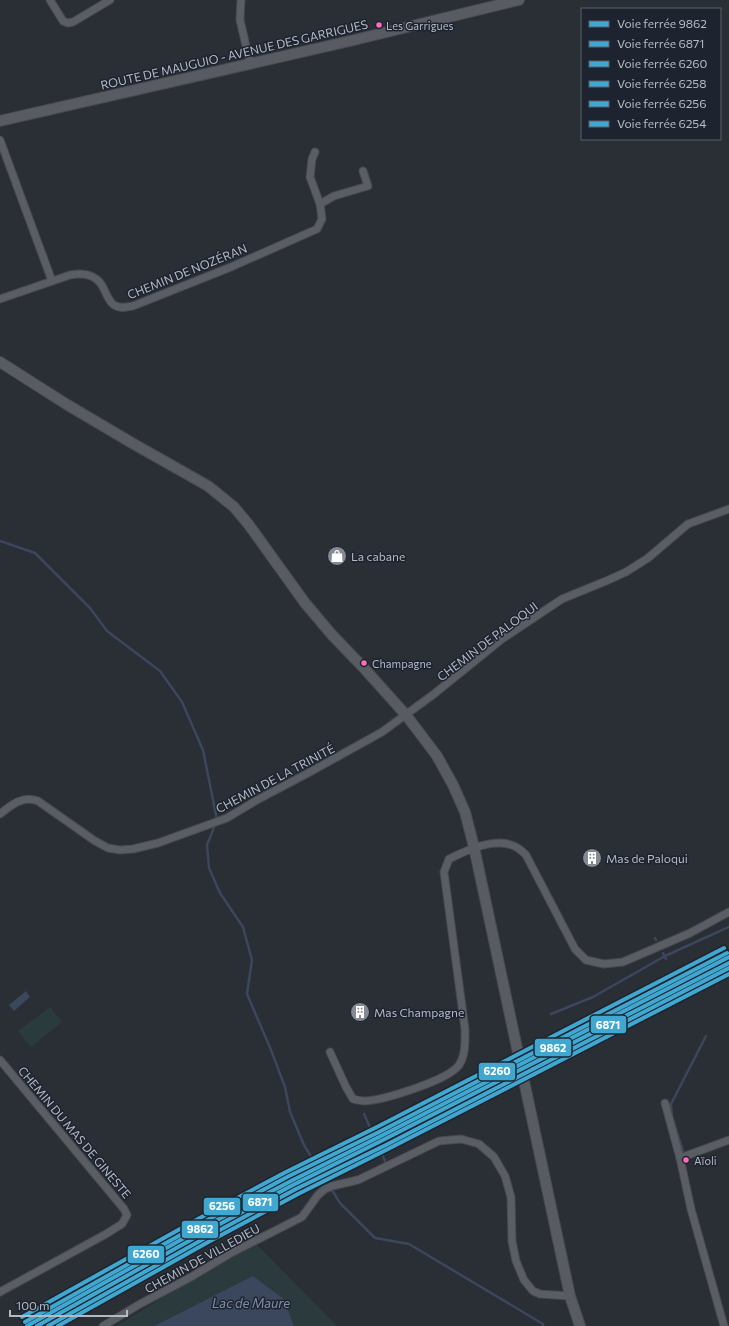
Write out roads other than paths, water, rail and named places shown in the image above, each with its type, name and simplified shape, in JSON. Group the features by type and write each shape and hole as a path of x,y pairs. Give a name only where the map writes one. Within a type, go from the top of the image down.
{"street":[{"path":"50,0 63,21 68,23 73,22 110,0"},
{"path":"241,0 240,20 250,63"},
{"name":"ROUTE DE MAUGUIO - AVENUE DES GARRIGUES","path":"0,121 350,41 519,0"},
{"path":"0,140 52,281"},
{"name":"CHEMIN DE NOZÉRAN","path":"0,299 80,273 93,277 101,284 107,297 114,305 122,308 133,306 231,266 317,228 322,219 320,204 310,177 312,159 315,152"},
{"path":"320,204 334,196 368,186 363,171"},
{"path":"0,362 73,408 208,486 228,501 248,525 305,603 332,636 362,666 406,715 437,756 454,785 465,812 474,847 570,1296 580,1326"},
{"name":"CHEMIN DE PALOQUI","path":"406,715 502,639 562,599 626,572 648,558 688,524 729,509"},
{"name":"CHEMIN DE LA TRINITÉ","path":"0,814 17,802 31,798 38,800 95,841 108,848 120,850 133,849 158,843 227,818 382,732 406,715"},
{"path":"330,1052 346,1087 354,1099 364,1101 407,1091 442,1078 459,1065 465,1046 466,1029 444,872 449,859 474,847 499,843 508,844 516,847 526,855 575,949 586,960 604,964 623,962 690,933 729,912"},
{"name":"CHEMIN DU MAS DE GINESTE","path":"0,1060 124,1209 127,1215 122,1224 106,1234 0,1292"},
{"path":"665,1103 680,1158 691,1209 724,1326"},
{"name":"CHEMIN DE VILLEDIEU","path":"103,1326 231,1253 302,1217 325,1188 358,1180 439,1141 461,1139 478,1144 494,1157 504,1176 511,1197 512,1241 516,1260 524,1280 533,1291 540,1294 570,1296"},
{"path":"680,1158 729,1140"}],"water":[{"path":"26,991 30,997 14,1011 9,1005"},
{"name":"Lac de Maure","path":"253,1276 284,1299 294,1326 154,1326"}],"waterway":[{"path":"0,541 35,553 90,608 107,631 160,671 182,702 203,750 217,820"},
{"path":"215,825 207,845 209,868 220,893 243,927 252,960 247,994 285,1087 290,1112 304,1145 340,1203 375,1238 409,1244 543,1324 543,1326"},
{"path":"551,1014 593,997 665,956 729,927"},
{"path":"663,953 666,959"},
{"path":"683,1151 672,1117 671,1104 706,1036"},
{"path":"364,1114 385,1161"}],"rail line":[{"name":"6256","path":"22,1317 286,1172 377,1127 724,948"},
{"name":"6260","path":"25,1322 289,1176 379,1132 727,953"},
{"name":"9862","path":"27,1326 202,1228 291,1181 729,957"},
{"name":"6871","path":"37,1326 205,1232 293,1185 729,963"},
{"name":"6258","path":"48,1326 296,1189 386,1145 729,968"},
{"name":"6254","path":"58,1326 210,1241 298,1194 729,974"}],"place":[{"name":"Les Garrigues","path":"379,25"},
{"name":"La cabane","path":"337,556"},
{"name":"Champagne","path":"364,663"},
{"name":"Mas de Paloqui","path":"592,858"},
{"name":"Mas Champagne","path":"360,1012"},
{"name":"Aïoli","path":"686,1160"}]}
